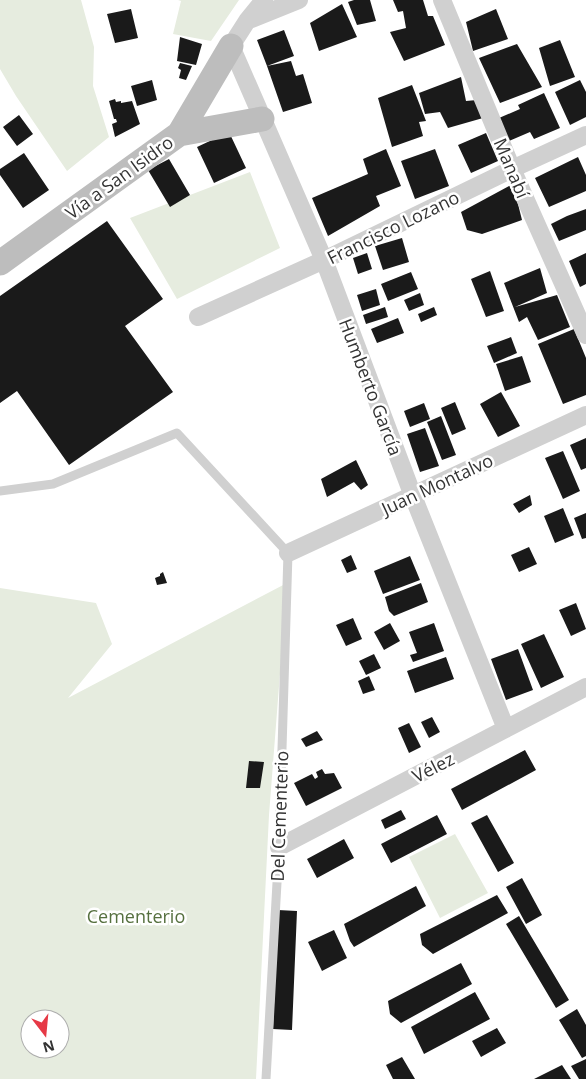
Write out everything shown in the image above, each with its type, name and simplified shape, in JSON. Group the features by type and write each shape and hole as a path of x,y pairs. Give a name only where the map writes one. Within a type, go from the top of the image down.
{"street":[{"path":"231,46 247,21 264,0"},
{"path":"247,21 299,0"},
{"name":"Manabí","path":"442,0 512,169 586,335"},
{"name":"Humberto García","path":"231,46 324,260 412,496 506,730"},
{"name":"Vía a San Isidro","path":"0,263 180,134 231,46"},
{"path":"180,134 262,118"},
{"name":"Francisco Lozano","path":"198,317 324,260 586,135"},
{"name":"Juan Montalvo","path":"288,553 586,415"},
{"name":"Vélez","path":"279,847 586,687"}],"lane":[{"path":"0,491 53,484 177,433 288,553"},
{"name":"Del Cementerio","path":"266,1079 279,847 288,553"}],"green space":[{"path":"0,0 81,0 94,47 93,86 109,137 67,171 0,69"},
{"path":"178,0 239,0 211,41 173,34 181,1"},
{"path":"250,172 280,248 177,299 130,218"},
{"name":"Cementerio","path":"287,583 269,815 256,1079 0,1079 0,588 96,603 112,644 68,698"},
{"path":"455,834 488,893 440,918 409,857"}],"building":[{"path":"370,0 376,21 357,25 348,2"},
{"path":"393,0 423,0 428,16 433,16 445,45 404,61 390,32 406,28 403,11 398,12"},
{"path":"342,4 357,37 319,51 310,23"},
{"path":"131,9 138,38 115,43 107,14"},
{"path":"496,9 508,39 473,51 466,22"},
{"path":"284,30 294,56 267,66 257,40"},
{"path":"180,37 202,44 196,65 177,61"},
{"path":"560,40 575,77 550,86 539,48"},
{"path":"517,44 542,87 500,103 479,58"},
{"path":"291,61 296,76 303,74 312,103 283,112 267,66"},
{"path":"180,63 192,66 186,80 179,78 181,70 178,68"},
{"path":"461,77 466,101 477,100 483,118 448,128 440,112 425,114 419,93"},
{"path":"152,80 157,100 137,106 131,86"},
{"path":"580,80 586,92 586,117 570,125 555,92"},
{"path":"412,85 426,121 419,122 423,136 392,147 378,98"},
{"path":"544,93 560,128 534,139 530,132 509,141 499,118 520,109 518,105"},
{"path":"115,99 116,102 121,101 121,103 132,101 140,124 115,137 112,124 117,122 114,119 109,101"},
{"path":"19,115 33,134 17,146 3,127"},
{"path":"229,132 246,168 214,183 197,147"},
{"path":"486,133 498,161 471,173 458,145"},
{"path":"386,149 401,186 376,196 380,206 328,236 312,198 368,174 363,159"},
{"path":"435,149 449,186 415,199 401,161"},
{"path":"24,153 49,190 23,208 0,175 0,169"},
{"path":"578,157 586,175 586,191 549,207 535,178"},
{"path":"169,159 190,195 170,207 148,170"},
{"path":"513,184 522,220 482,234 467,230 461,212"},
{"path":"586,209 586,230 559,241 551,224"},
{"path":"107,221 163,299 125,326 173,392 69,465 17,391 0,403 0,296"},
{"path":"402,238 409,262 383,270 375,246"},
{"path":"367,253 372,269 358,274 353,258"},
{"path":"586,253 586,284 580,287 569,261"},
{"path":"540,268 547,293 515,307 557,295 570,327 538,340 527,317 519,322 504,283"},
{"path":"490,271 504,311 486,317 471,279"},
{"path":"411,272 418,289 388,301 381,284"},
{"path":"376,289 380,305 362,311 357,295"},
{"path":"420,293 424,305 409,311 404,300"},
{"path":"385,307 388,317 366,324 363,315"},
{"path":"434,307 437,315 421,322 418,314"},
{"path":"398,318 404,333 377,343 371,329"},
{"path":"574,329 586,358 586,395 563,404 538,344"},
{"path":"511,337 517,353 494,363 487,346"},
{"path":"522,356 531,382 505,391 496,364"},
{"path":"501,392 520,426 498,437 480,404"},
{"path":"455,402 466,429 452,435 441,408"},
{"path":"424,403 430,419 410,427 404,411"},
{"path":"441,416 456,455 442,460 427,422"},
{"path":"425,428 439,466 420,472 407,434"},
{"path":"586,438 586,468 581,470 570,445"},
{"path":"563,451 580,491 563,499 545,458"},
{"path":"356,460 368,485 361,490 354,482 327,497 321,479"},
{"path":"530,495 532,505 519,513 513,504"},
{"path":"563,508 574,535 555,543 544,516"},
{"path":"586,513 586,538 582,539 574,518"},
{"path":"529,547 537,564 519,572 511,555"},
{"path":"351,555 357,569 347,573 341,560"},
{"path":"410,556 420,580 383,594 374,571"},
{"path":"163,572 167,583 157,585 155,578"},
{"path":"421,583 428,602 394,616 389,611 385,597"},
{"path":"576,603 586,629 571,636 559,610"},
{"path":"353,618 362,639 346,646 336,625"},
{"path":"390,623 400,641 384,650 374,632"},
{"path":"434,623 444,651 413,662 410,655 417,653 409,632"},
{"path":"544,634 564,677 541,688 521,644"},
{"path":"518,649 533,690 506,700 491,659"},
{"path":"374,654 381,668 366,675 359,661"},
{"path":"446,657 454,679 415,693 407,671"},
{"path":"369,676 375,690 363,694 358,681"},
{"path":"432,717 440,732 429,738 421,722"},
{"path":"409,723 421,747 409,753 398,728"},
{"path":"317,731 323,740 306,747 301,739"},
{"path":"525,750 536,770 462,810 451,789"},
{"path":"249,761 264,762 260,788 246,788"},
{"path":"322,769 325,774 334,773 342,788 306,806 294,783 312,774 315,779 318,777 316,772"},
{"path":"401,810 406,819 385,829 381,820"},
{"path":"437,815 447,834 391,863 381,844"},
{"path":"487,815 514,863 498,872 471,823"},
{"path":"344,839 354,858 317,878 307,859"},
{"path":"522,878 542,915 526,924 506,887"},
{"path":"416,886 426,906 354,947 344,924"},
{"path":"497,895 508,913 433,954 422,945 420,934"},
{"path":"278,910 297,911 292,1030 273,1029"},
{"path":"519,916 569,1000 556,1008 506,924"},
{"path":"334,930 347,958 322,971 308,942"},
{"path":"461,963 472,984 401,1023 390,1014 388,1001"},
{"path":"475,992 490,1019 424,1054 411,1027"},
{"path":"577,1009 586,1025 586,1056 582,1058 559,1020"},
{"path":"497,1028 506,1043 481,1057 472,1041"},
{"path":"402,1057 415,1079 393,1079 386,1065"},
{"path":"586,1059 586,1079 579,1079 571,1066"},
{"path":"562,1065 571,1079 534,1079"}]}
